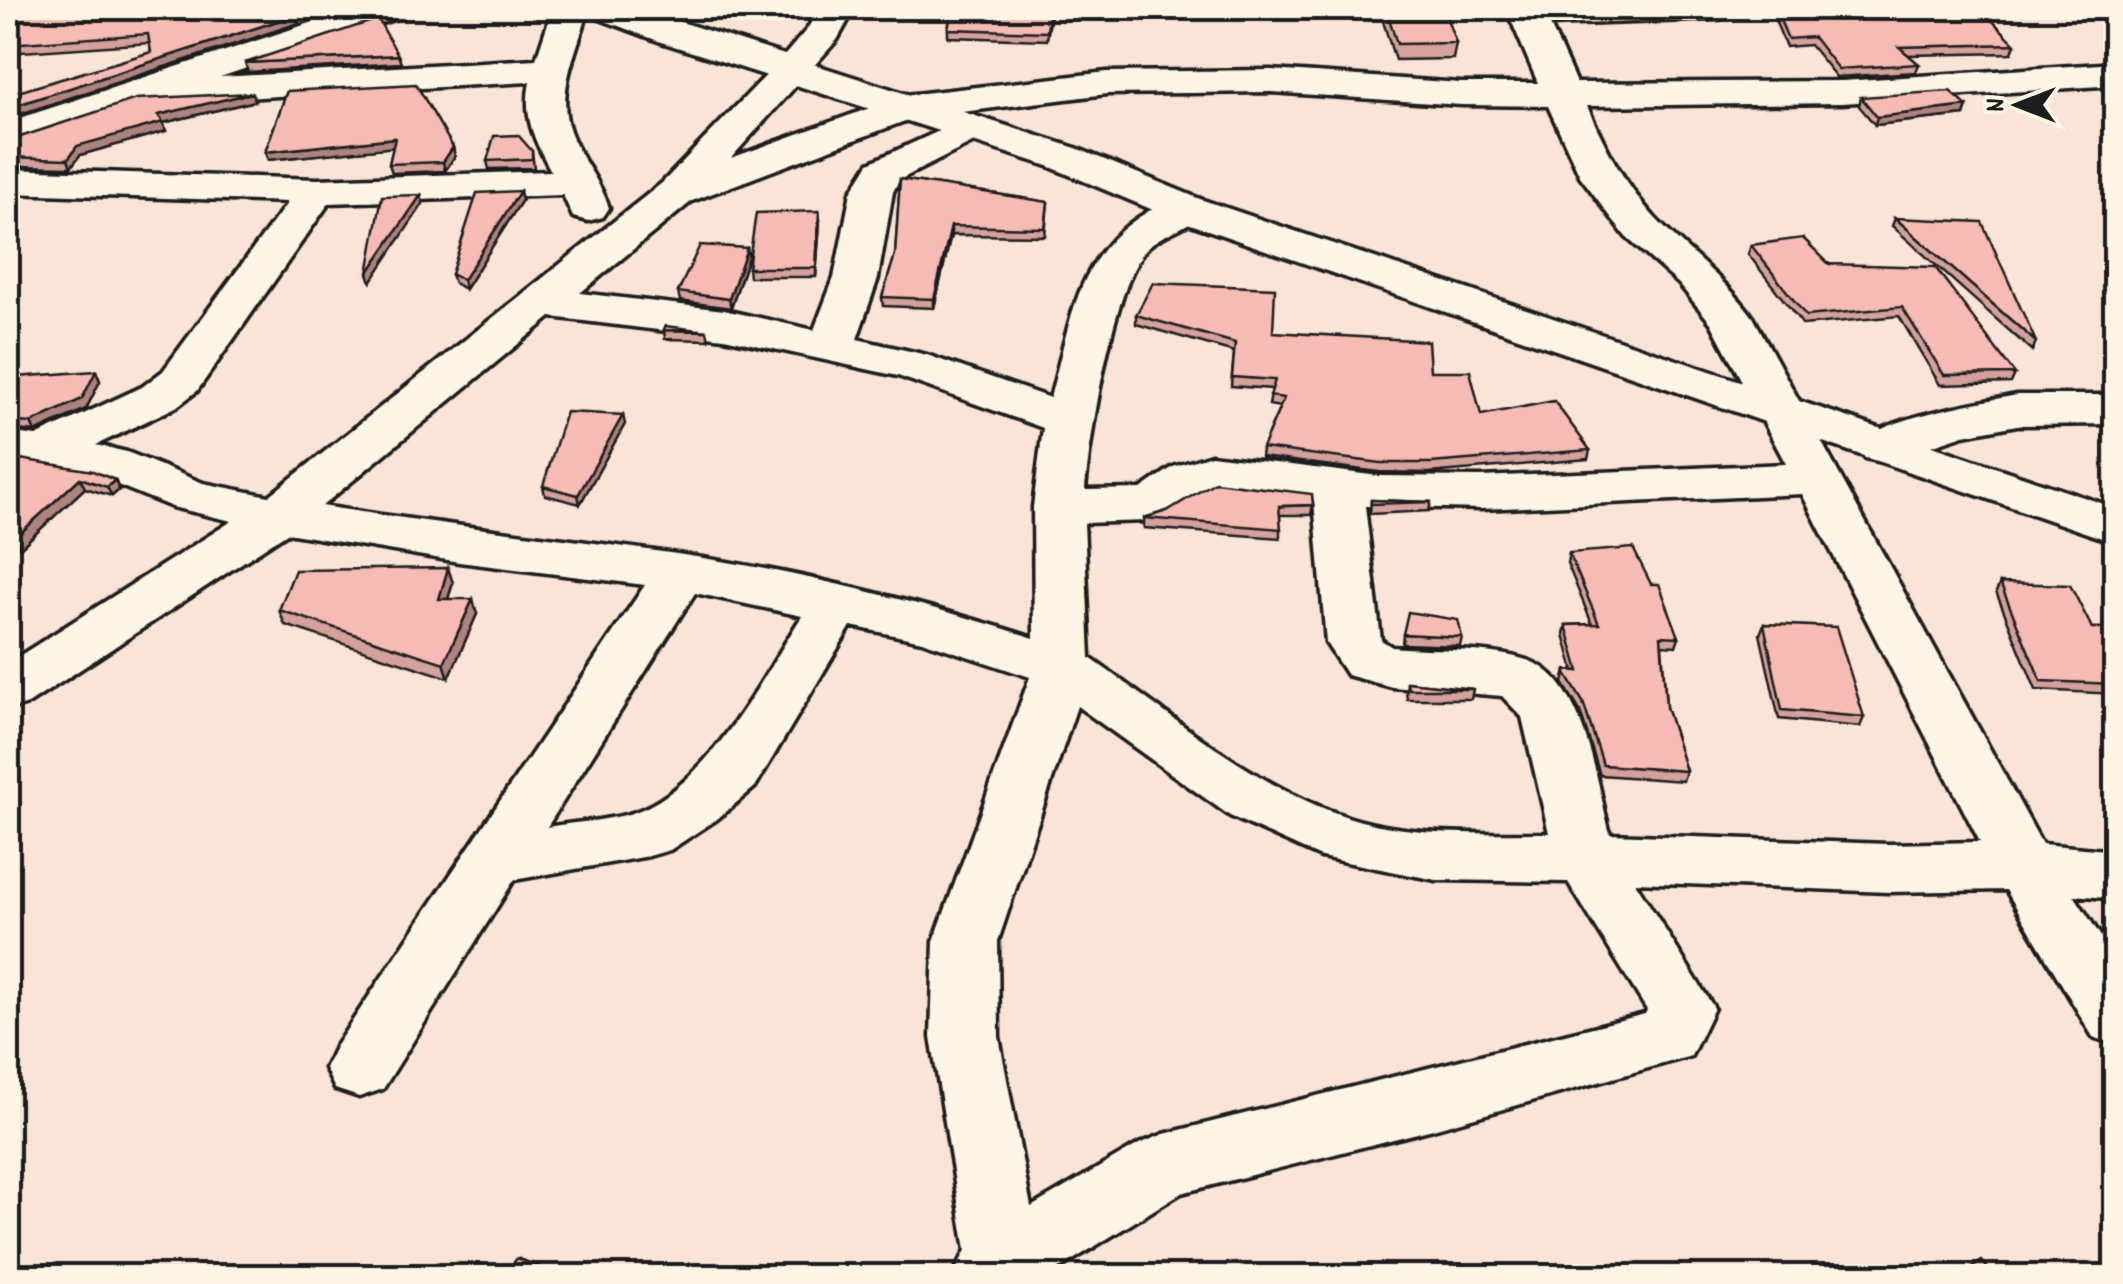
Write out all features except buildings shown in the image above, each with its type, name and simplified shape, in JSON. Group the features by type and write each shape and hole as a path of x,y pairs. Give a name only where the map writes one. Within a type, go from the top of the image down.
{"street":[{"path":"8,135 390,8"},
{"path":"571,8 545,110 548,128 580,182 600,255"},
{"path":"605,8 791,72 1062,157 1185,208 1780,408 2116,526"},
{"path":"8,690 278,515 677,192 791,72 824,32 837,8"},
{"path":"1717,8 1526,11 1594,166 1616,201 1694,275 1730,316 2022,866 2116,1016"},
{"path":"137,93 553,69"},
{"path":"677,192 906,107 1107,83 1271,81 1461,94 1826,93 2116,74"},
{"path":"831,347 856,278 872,192 883,172 972,128"},
{"path":"8,181 317,191 580,182"},
{"path":"25,450 128,413 180,381 317,191"},
{"path":"1185,208 1134,237 1107,274 1068,421 1058,507 1062,667 966,941 966,1037 1000,1272 1164,1166 1434,1100 1668,1036 1681,1008 1586,858 1550,715 1534,690 1516,678 1392,667 1368,660 1354,643 1338,488"},
{"path":"542,302 724,324 911,364 1068,421"},
{"path":"1882,447 1953,422 2017,410 2116,409"},
{"path":"25,450 109,463 190,496 278,515 459,545 681,572 929,624 1062,667 1251,800 1343,840 1436,856 1888,868 2022,866 2116,875"},
{"path":"1058,507 1147,505 1160,501 1188,475 1211,472 1338,488 1481,493 1816,478"},
{"path":"359,1068 681,572"},
{"path":"494,860 649,832 696,803 734,771 836,604"}]}
